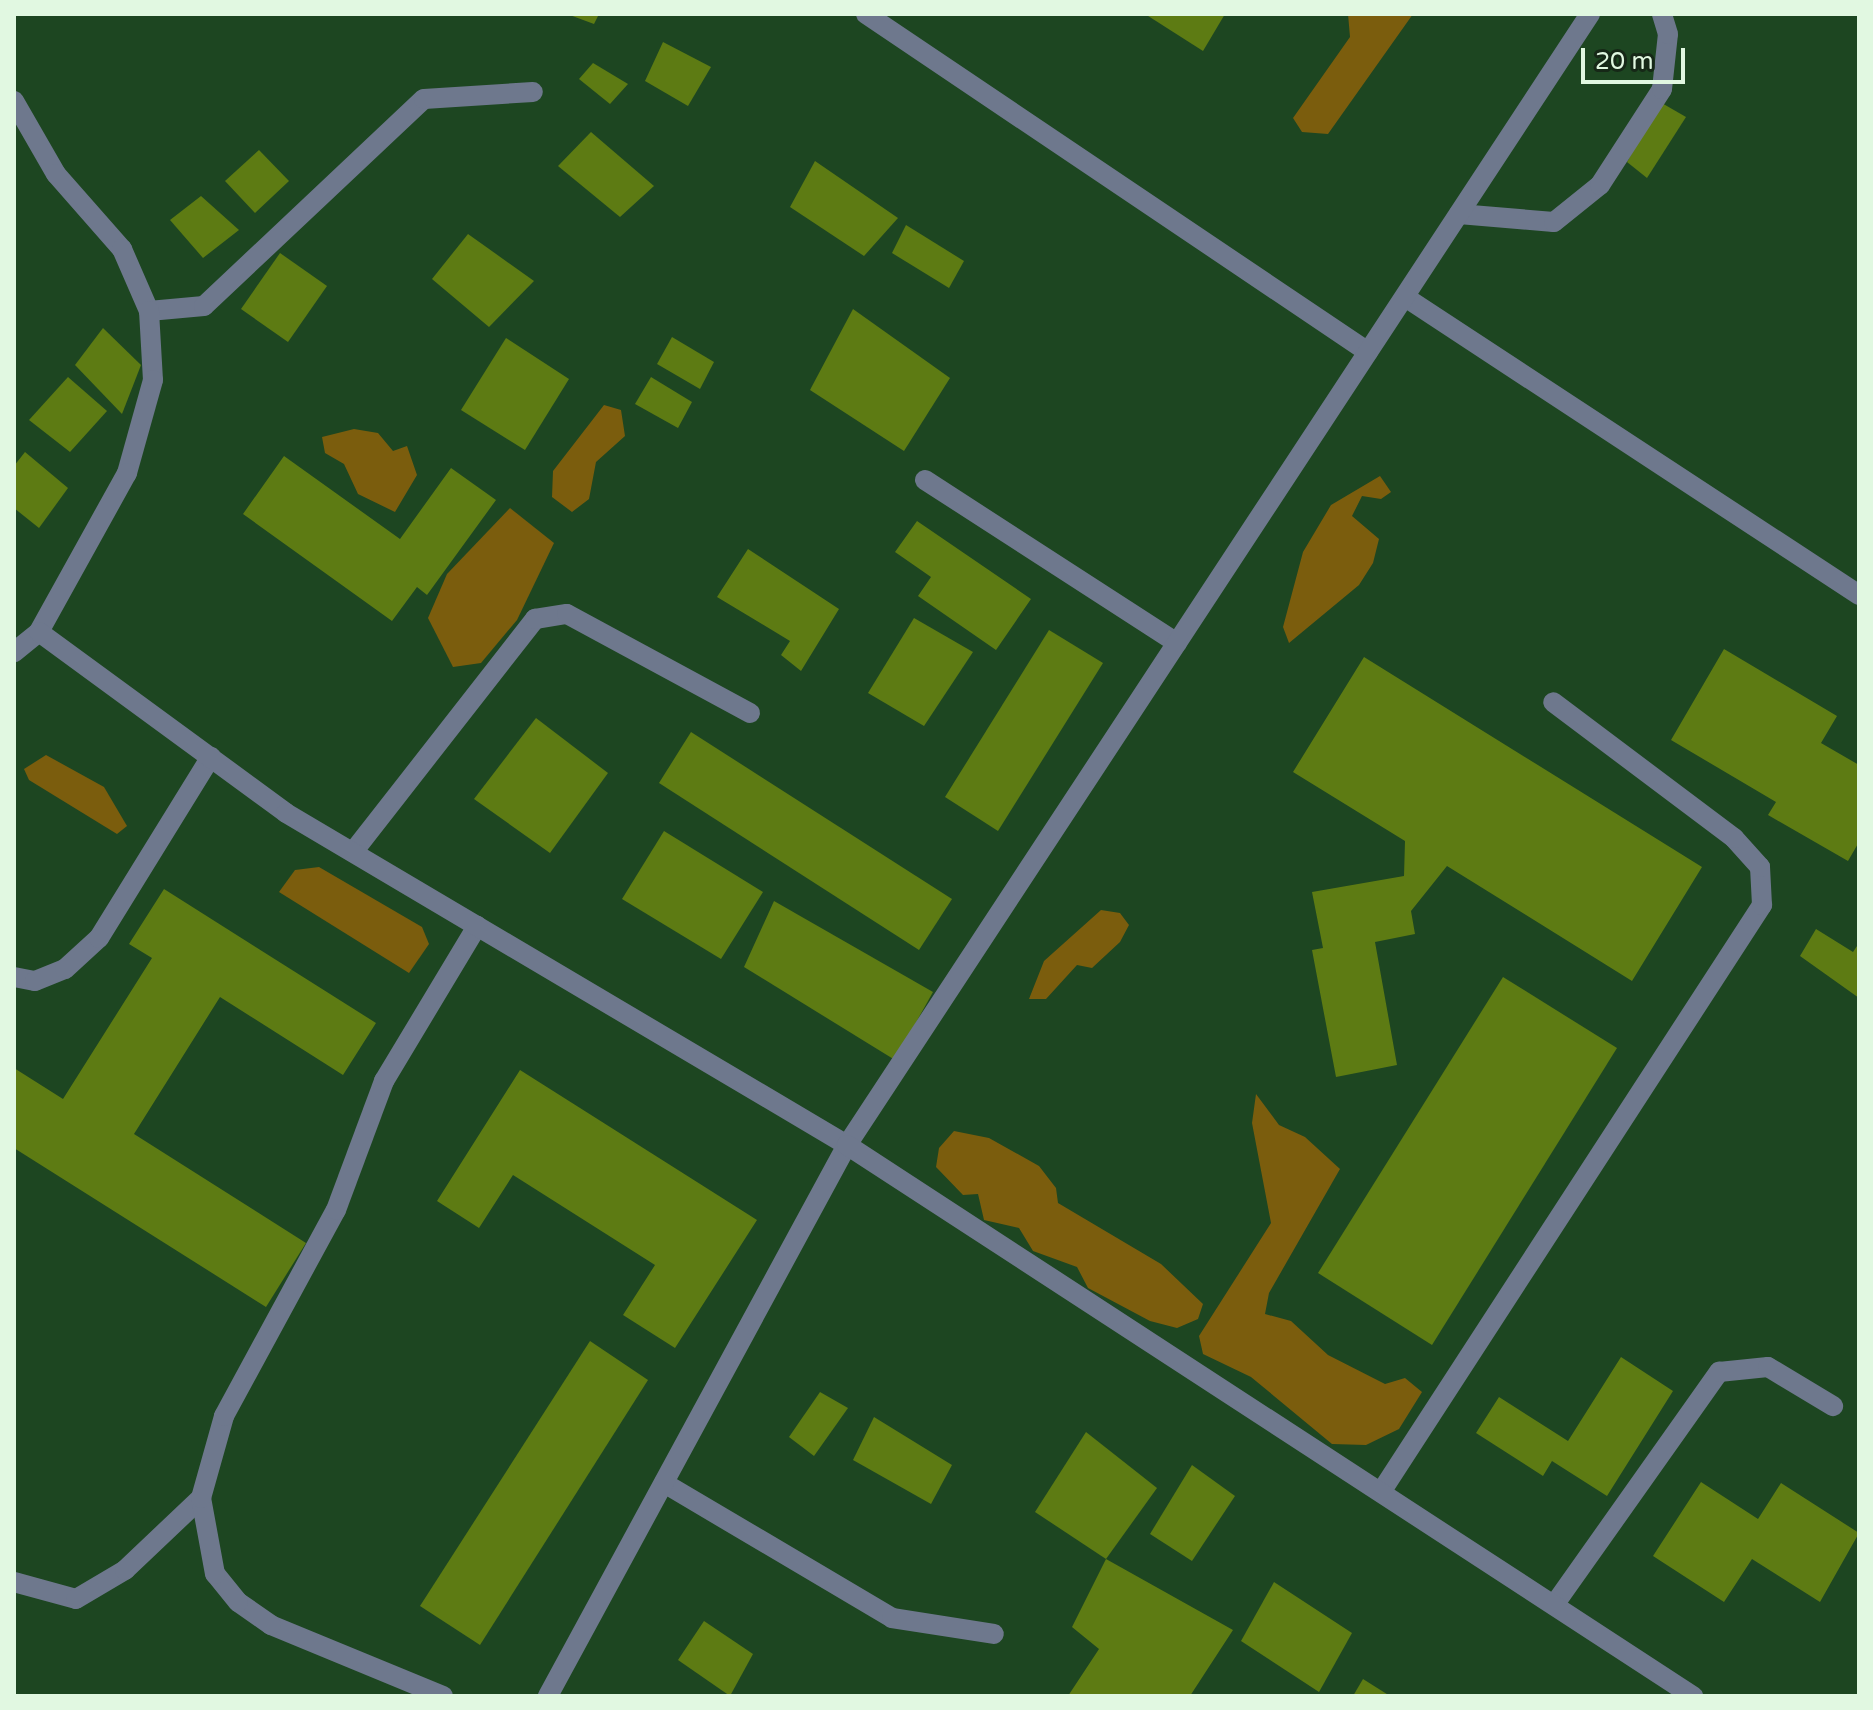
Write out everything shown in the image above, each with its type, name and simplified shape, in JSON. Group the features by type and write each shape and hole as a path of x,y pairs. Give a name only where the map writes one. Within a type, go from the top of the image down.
{"street":[{"path":"866,14 1368,352"},
{"path":"548,1696 847,1145 1590,14"},
{"path":"1459,214 1512,224 1554,222 1600,185 1662,89 1668,34 1662,14"},
{"path":"149,311 204,306 424,99 533,92"},
{"path":"14,101 56,174 122,249 149,311 153,380 127,473 39,632 14,652"},
{"path":"1405,297 1859,595"},
{"path":"925,480 1177,643"},
{"path":"353,852 535,619 567,614 750,713"},
{"path":"39,632 211,757 353,852 847,1145 1693,1696"},
{"path":"1381,1492 1762,905 1760,867 1734,838 1553,702"},
{"path":"14,977 35,981 65,969 99,938 211,757"},
{"path":"443,1696 271,1625 238,1602 215,1574 201,1498 224,1416 336,1210 384,1081 477,926"},
{"path":"1554,1605 1719,1372 1768,1367 1833,1406"},
{"path":"664,1483 892,1618 994,1634"},
{"path":"14,1582 76,1599 125,1570 201,1498"}],"shaded area":[{"path":"1348,14 1413,14 1328,134 1302,132 1293,118 1350,37"},
{"path":"604,405 621,410 625,436 596,462 589,499 572,512 552,497 553,471"},
{"path":"354,429 378,433 393,451 407,446 417,475 395,512 358,494 344,464 325,453 322,437"},
{"path":"1380,476 1391,492 1381,499 1362,496 1352,516 1379,539 1373,563 1359,585 1289,643 1283,627 1303,552 1331,505"},
{"path":"510,508 554,543 517,620 481,663 453,667 428,618 447,574"},
{"path":"46,755 104,787 127,826 117,834 29,780 24,769"},
{"path":"319,867 422,927 429,944 409,973 279,892 295,870"},
{"path":"1101,910 1120,913 1129,925 1120,942 1092,968 1077,965 1046,999 1029,999 1044,961"},
{"path":"1256,1094 1279,1125 1305,1137 1340,1169 1269,1293 1265,1314 1291,1321 1328,1355 1385,1384 1405,1378 1422,1392 1399,1429 1366,1445 1332,1444 1251,1377 1203,1354 1199,1336 1271,1223 1252,1123"},
{"path":"954,1131 989,1138 1039,1166 1056,1188 1058,1203 1161,1264 1203,1304 1198,1319 1177,1328 1150,1321 1088,1288 1077,1267 1033,1251 1019,1228 984,1220 978,1194 963,1195 936,1167 939,1148"}],"building":[{"path":"567,14 599,14 594,24"},
{"path":"1145,14 1225,14 1203,51"},
{"path":"663,42 711,67 688,106 645,81"},
{"path":"593,63 628,84 610,104 579,79"},
{"path":"1660,102 1686,117 1647,178 1627,162"},
{"path":"591,132 654,186 620,217 558,166"},
{"path":"259,150 289,181 255,213 225,181"},
{"path":"815,161 898,218 864,256 790,207"},
{"path":"201,196 239,230 203,258 170,220"},
{"path":"906,225 964,261 949,288 892,253"},
{"path":"468,234 534,281 489,327 432,279"},
{"path":"280,253 327,286 288,342 241,309"},
{"path":"853,309 950,378 904,451 810,390"},
{"path":"103,328 141,365 122,414 75,365"},
{"path":"672,337 714,362 700,389 657,364"},
{"path":"506,338 569,379 525,450 461,410"},
{"path":"68,377 107,411 70,452 29,420"},
{"path":"651,377 692,402 678,428 635,404"},
{"path":"25,452 68,488 39,528 14,508 14,466"},
{"path":"284,456 400,539 451,468 496,500 427,595 417,587 392,621 243,514"},
{"path":"917,521 1031,599 996,650 918,596 931,577 895,552"},
{"path":"748,549 839,609 801,671 781,655 790,641 717,597"},
{"path":"914,618 973,652 924,726 868,693"},
{"path":"1049,630 1103,663 998,831 945,797"},
{"path":"1724,649 1837,716 1821,743 1859,765 1859,842 1848,861 1768,815 1776,802 1671,740"},
{"path":"1364,657 1702,867 1632,981 1447,866 1411,911 1415,934 1375,942 1397,1065 1336,1077 1312,950 1323,948 1312,892 1404,876 1405,841 1293,772"},
{"path":"536,718 608,773 550,853 474,799"},
{"path":"691,732 952,899 919,950 659,783"},
{"path":"664,831 763,892 721,959 622,899"},
{"path":"164,889 376,1023 343,1075 220,997 134,1134 306,1243 266,1307 14,1148 14,1068 63,1099 152,958 129,944"},
{"path":"774,901 933,992 895,1060 744,967"},
{"path":"1816,929 1853,952 1859,943 1859,998 1800,956"},
{"path":"1503,977 1617,1048 1432,1345 1318,1273"},
{"path":"520,1070 757,1220 675,1348 623,1315 655,1265 513,1175 479,1228 437,1201"},
{"path":"590,1341 648,1380 480,1645 420,1606"},
{"path":"1621,1357 1673,1391 1607,1496 1552,1461 1543,1476 1476,1433 1499,1397 1568,1441"},
{"path":"820,1392 848,1408 814,1456 789,1437"},
{"path":"874,1417 952,1465 931,1504 853,1460"},
{"path":"1086,1432 1157,1488 1106,1559 1035,1512"},
{"path":"1192,1465 1235,1496 1192,1561 1150,1534"},
{"path":"1701,1482 1758,1519 1781,1483 1859,1533 1820,1602 1752,1559 1724,1602 1653,1556"},
{"path":"1106,1559 1233,1630 1190,1696 1068,1696 1099,1649 1072,1627"},
{"path":"1274,1582 1352,1633 1319,1692 1241,1641"},
{"path":"704,1621 753,1654 730,1696 678,1660"},
{"path":"1363,1679 1390,1696 1353,1696"}]}
